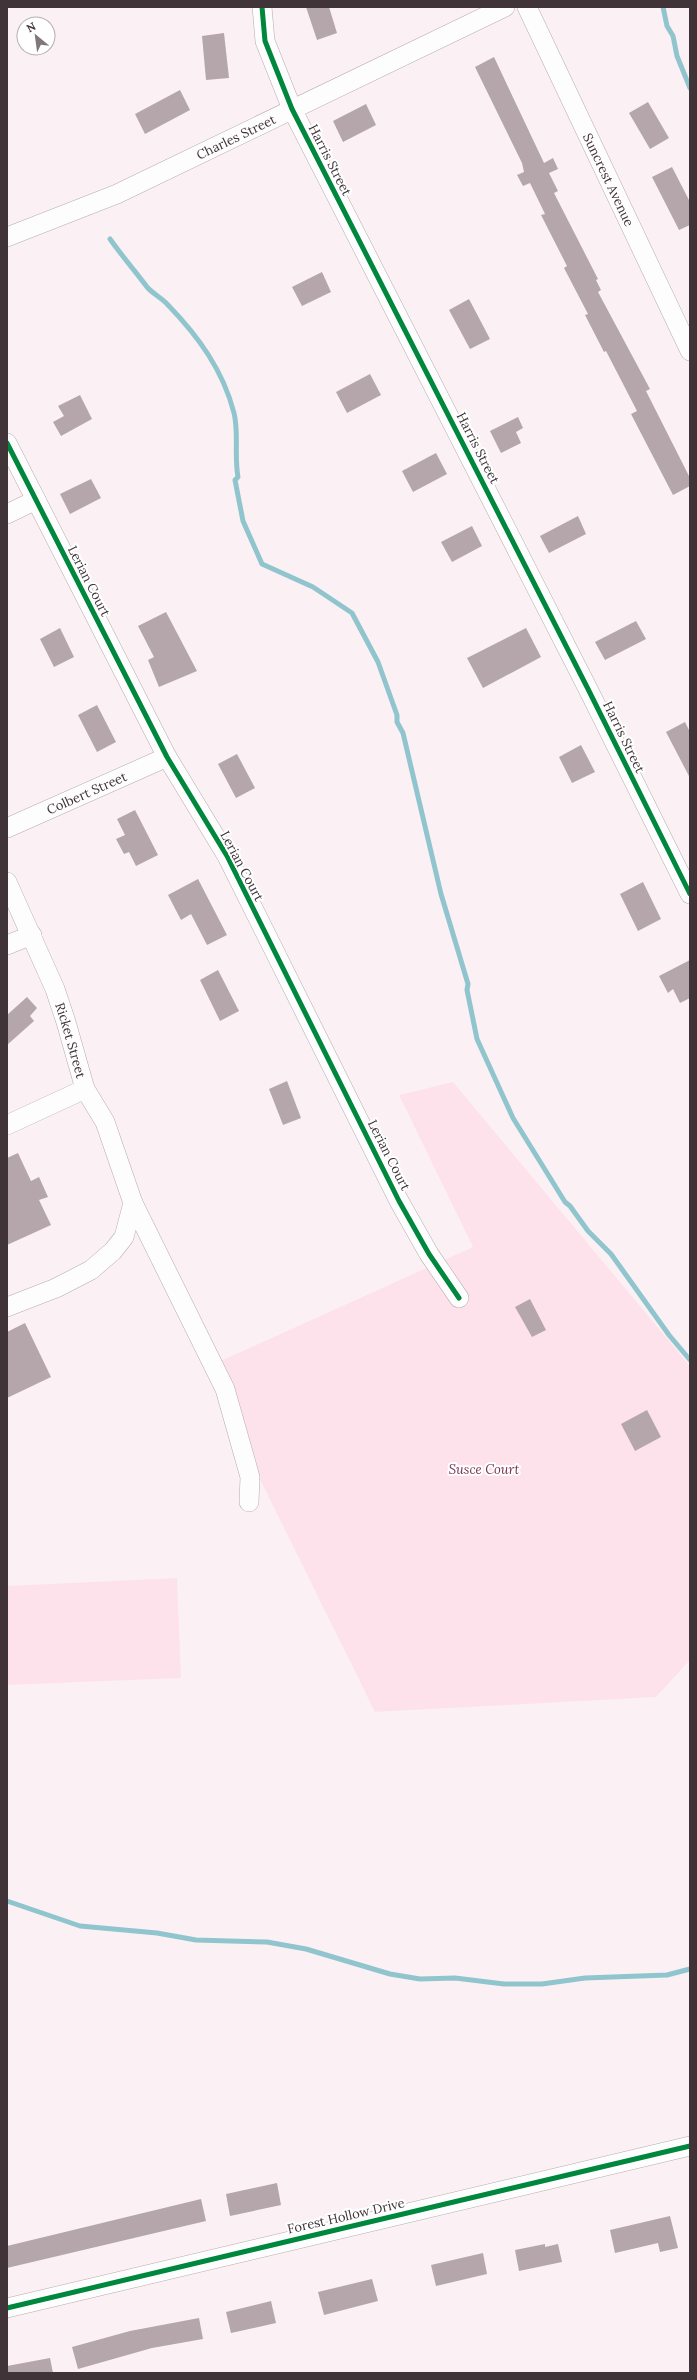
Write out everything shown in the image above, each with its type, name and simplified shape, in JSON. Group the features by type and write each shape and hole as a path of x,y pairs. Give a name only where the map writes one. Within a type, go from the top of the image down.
{"street":[{"name":"Harris Street","path":"262,7 265,41 292,109 588,689 690,894"},
{"name":"Charles Street","path":"7,237 117,194 505,7"},
{"name":"Suncrest Avenue","path":"527,7 690,351"},
{"name":"Lerian Court","path":"7,443 167,757 227,856 399,1200 429,1254 459,1298"},
{"path":"7,514 36,500"},
{"name":"Colbert Street","path":"7,828 167,757"},
{"name":"Ricket Street","path":"7,882 32,935 66,1022 85,1089 7,1125"},
{"path":"7,945 32,935"},
{"path":"85,1089 105,1122 133,1203 225,1389 250,1477 249,1502"},
{"path":"7,1307 56,1288 91,1270 113,1251 124,1237 133,1203"},
{"name":"Forest Hollow Drive","path":"7,2308 690,2146"}],"green space":[{"name":"Susce Court","path":"453,1082 690,1366 690,1660 656,1697 375,1712 205,1368 473,1247 399,1095"},
{"path":"177,1578 181,1678 7,1685 7,1586"}],"building":[{"path":"306,7 329,7 337,33 317,40"},
{"path":"224,33 229,78 206,80 202,36"},
{"path":"494,57 544,163 553,158 558,169 549,173 558,191 554,193 598,279 596,280 601,290 598,292 650,389 646,391 690,478 690,486 673,495 631,414 637,411 606,351 604,352 585,315 588,314 564,268 567,266 541,215 545,214 530,183 523,186 517,175 524,172 522,163 475,67"},
{"path":"180,90 190,110 145,134 135,114"},
{"path":"648,102 669,138 650,149 629,113"},
{"path":"366,104 376,125 343,142 333,121"},
{"path":"672,167 690,202 690,225 679,230 652,177"},
{"path":"322,272 331,292 302,306 292,287"},
{"path":"469,299 490,339 470,349 449,310"},
{"path":"370,374 381,395 347,413 336,392"},
{"path":"80,395 92,419 61,436 53,422 64,416 58,406"},
{"path":"518,417 523,428 516,432 521,443 501,453 490,431"},
{"path":"436,453 447,474 413,492 402,471"},
{"path":"91,479 101,498 70,514 60,494"},
{"path":"578,516 586,534 549,553 540,536"},
{"path":"472,526 482,546 452,562 441,542"},
{"path":"166,612 197,671 159,687 148,660 154,657 138,626"},
{"path":"636,621 646,639 605,660 595,642"},
{"path":"60,628 74,657 54,667 40,639"},
{"path":"526,628 541,657 483,688 467,658"},
{"path":"97,705 116,742 97,752 78,715"},
{"path":"685,722 690,732 690,778 666,732"},
{"path":"581,745 595,772 572,783 559,757"},
{"path":"237,754 255,788 236,798 218,764"},
{"path":"135,810 158,855 136,866 129,852 124,854 116,839 125,835 117,819"},
{"path":"198,879 227,935 207,945 191,914 181,920 168,895"},
{"path":"643,882 661,919 638,931 620,894"},
{"path":"690,960 690,998 680,1003 673,989 668,993 659,976"},
{"path":"218,970 239,1011 220,1021 200,980"},
{"path":"27,997 37,1008 30,1016 34,1021 7,1045 7,1015"},
{"path":"287,1081 301,1118 283,1125 269,1089"},
{"path":"18,1153 31,1181 39,1177 48,1197 39,1200 51,1225 7,1245 7,1158"},
{"path":"530,1299 546,1330 532,1337 515,1307"},
{"path":"25,1323 51,1377 7,1398 7,1332"},
{"path":"647,1410 661,1437 635,1451 621,1424"},
{"path":"277,2183 281,2205 230,2216 226,2194"},
{"path":"201,2199 206,2221 7,2268 7,2246"},
{"path":"670,2216 678,2248 660,2252 658,2243 615,2253 610,2230"},
{"path":"545,2244 545,2247 558,2244 562,2262 519,2271 515,2250"},
{"path":"483,2253 487,2274 436,2286 431,2265"},
{"path":"372,2279 378,2301 324,2315 318,2292"},
{"path":"271,2301 276,2323 231,2333 226,2312"},
{"path":"199,2318 203,2339 152,2348 78,2369 72,2347 130,2331"},
{"path":"50,2358 53,2373 7,2373 7,2366"}],"waterway":[{"path":"663,7 667,26 673,36 677,56 690,88"},
{"path":"110,239 147,287 166,303 199,341 223,382 234,413 238,477 235,480 243,521 262,564 313,587 352,613 378,662 397,715 397,722 403,733 441,894 468,984 467,990 477,1039 513,1118 565,1202 570,1206 588,1231 611,1254 669,1335 690,1360"},
{"path":"7,1901 80,1926 157,1933 196,1940 267,1942 306,1949 390,1974 420,1979 455,1978 504,1984 542,1984 585,1978 667,1975 690,1969"}],"cycle path":[{"path":"262,7 265,41 292,109 588,689 690,894"},
{"path":"7,443 167,757 227,856 399,1201 429,1254 459,1298"},
{"path":"7,2308 690,2146"}]}
